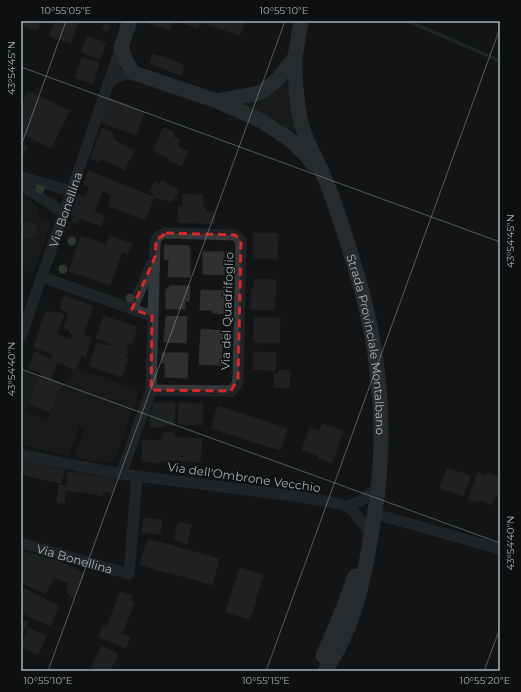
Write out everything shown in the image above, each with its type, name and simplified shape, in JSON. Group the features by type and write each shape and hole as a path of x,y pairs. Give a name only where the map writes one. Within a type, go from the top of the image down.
{"main road":[{"name":"Via Bonellina","path":"121,47 130,21"},
{"name":"Strada Provinciale Montalbano","path":"301,21 295,57 295,82 299,114 306,137 325,179 361,287 374,347 380,410 381,440 378,488 363,582 356,607 332,659 324,671"},
{"path":"121,47 127,63 134,72"},
{"path":"217,101 249,96 263,91 277,80 295,57"},
{"name":"Strada Provinciale Montalbano","path":"134,72 217,101 262,121 280,132 304,153 325,179"},
{"name":"Strada Provinciale Montalbano","path":"317,671 349,594 375,514"}],"street":[{"name":"Via Bonellina","path":"21,336 121,47"},
{"path":"108,83 118,76 134,72"},
{"path":"21,177 71,191"},
{"path":"21,185 64,213"},
{"name":"Via del Quadrifoglio","path":"164,233 235,235 239,237 242,245 237,385 233,390 151,390 152,316 155,257 155,243 157,237 164,233"},
{"path":"132,309 155,257"},
{"path":"42,277 152,316"},
{"path":"121,474 151,390"},
{"name":"Via dell'Ombrone Vecchio","path":"21,455 121,474 294,496 347,506"},
{"name":"Via Bonellina","path":"21,543 129,574 137,476"},
{"path":"369,532 357,515 347,506 359,502 378,488"},
{"path":"375,514 500,549"}],"highlighted area":[{"path":"166,233 235,235 241,241 238,378 231,391 151,390 152,316 132,309 155,257 156,240"}],"shaded area":[{"path":"290,77 291,116 295,134 274,119 241,104 255,102 268,96 280,88"},
{"path":"21,196 40,208 37,217 21,211"},
{"path":"21,211 51,222 33,274 21,269"},
{"path":"73,369 76,371 77,369 139,390 117,456 112,461 103,462 74,458 85,429 79,426 69,457 21,444 21,377 23,370 40,376 26,412 48,420 62,384 68,382"}],"building":[{"path":"22,21 40,21 37,30 21,25"},
{"path":"55,21 78,21 71,43 49,36"},
{"path":"142,21 173,21 170,30"},
{"path":"177,21 245,21 240,35 200,22 198,28"},
{"path":"104,24 110,26 108,31 102,29"},
{"path":"87,36 106,43 100,59 81,52"},
{"path":"153,54 184,65 181,75 150,63"},
{"path":"82,58 99,63 93,84 75,78"},
{"path":"28,91 69,111 51,148 21,133 21,106"},
{"path":"109,98 144,112 136,135 101,122"},
{"path":"102,128 114,134 112,139 134,151 124,170 101,158 100,162 91,158"},
{"path":"164,128 174,133 173,137 180,140 177,146 188,152 181,166 153,150"},
{"path":"21,144 27,147 21,159"},
{"path":"89,171 117,183 112,195 102,191 94,212 105,216 101,226 71,215 78,195 86,198 89,187 83,184"},
{"path":"162,181 179,191 172,202 155,197 150,190 155,182 160,185"},
{"path":"117,183 154,197 145,220 108,206"},
{"path":"183,194 203,195 203,208 206,208 206,212 215,212 215,224 178,222 178,207 183,207"},
{"path":"74,216 79,218 77,223 72,222"},
{"path":"21,222 37,225 34,238 23,237 21,244"},
{"path":"254,233 278,234 277,259 253,258"},
{"path":"81,236 106,245 110,236 132,244 128,254 122,252 110,285 69,271"},
{"path":"165,245 190,246 190,277 168,277 169,260 164,259"},
{"path":"203,252 224,252 224,275 203,274"},
{"path":"255,279 276,280 274,310 251,309 252,288 254,288"},
{"path":"169,286 190,286 189,301 185,301 185,309 166,309 166,289 169,289"},
{"path":"201,290 226,291 226,314 213,313 213,310 200,310"},
{"path":"64,296 93,306 82,338 70,333 71,331 64,328 69,313 60,309"},
{"path":"46,311 53,314 54,311 64,315 56,334 71,340 73,334 82,338 83,335 91,338 85,357 81,355 76,370 51,360 53,354 34,347"},
{"path":"104,316 137,327 132,343 129,342 126,350 128,351 125,357 128,358 122,377 89,366 97,343 111,347 112,344 96,338"},
{"path":"166,316 187,317 186,343 164,342"},
{"path":"254,317 280,318 279,343 254,342"},
{"path":"201,329 223,331 221,365 199,364"},
{"path":"35,352 57,363 51,379 62,383 50,412 29,404 41,373 29,368"},
{"path":"254,352 276,353 275,371 253,369"},
{"path":"162,353 188,353 187,378 165,377 165,363 162,363"},
{"path":"279,370 290,371 289,388 274,387 274,374 278,374"},
{"path":"153,403 175,403 174,425 163,424 163,427 150,427 150,411 153,411"},
{"path":"179,403 203,404 202,425 178,424"},
{"path":"218,406 258,419 251,441 211,428"},
{"path":"258,419 287,429 280,450 251,441"},
{"path":"322,424 343,431 332,463 318,458 319,456 302,450 310,428 319,432"},
{"path":"163,433 174,433 174,437 202,439 200,462 170,460 170,462 159,461 159,463 142,461 143,440 161,441"},
{"path":"21,461 44,466 41,479 21,474"},
{"path":"44,466 64,470 61,483 41,479"},
{"path":"447,468 470,476 463,496 440,488"},
{"path":"68,472 76,473 74,491 66,490"},
{"path":"76,473 85,474 82,492 74,491"},
{"path":"478,473 486,476 487,473 500,478 500,491 498,496 496,495 492,505 479,500 479,503 468,499"},
{"path":"85,474 94,476 92,494 82,492"},
{"path":"94,476 115,479 113,493 103,491 103,496 92,494"},
{"path":"59,485 66,486 64,504 57,502"},
{"path":"144,518 162,520 160,534 142,532"},
{"path":"179,522 191,525 187,544 174,540"},
{"path":"148,539 166,544 158,570 140,564"},
{"path":"166,544 186,550 179,575 158,570"},
{"path":"186,550 201,554 194,579 179,575"},
{"path":"21,551 58,561 85,574 73,599 67,592 69,583 54,577 46,594 21,582"},
{"path":"201,554 219,559 212,585 194,579"},
{"path":"240,568 263,575 250,619 226,612"},
{"path":"21,587 59,606 50,626 21,612"},
{"path":"120,592 132,596 130,601 134,603 122,634 130,637 126,648 99,637 103,626 107,628"},
{"path":"21,619 28,622 21,639"},
{"path":"28,628 46,636 38,655 21,647"},
{"path":"102,646 118,654 110,671 93,671 94,669 91,668"}],"waterway":[{"path":"408,21 500,61"}]}
